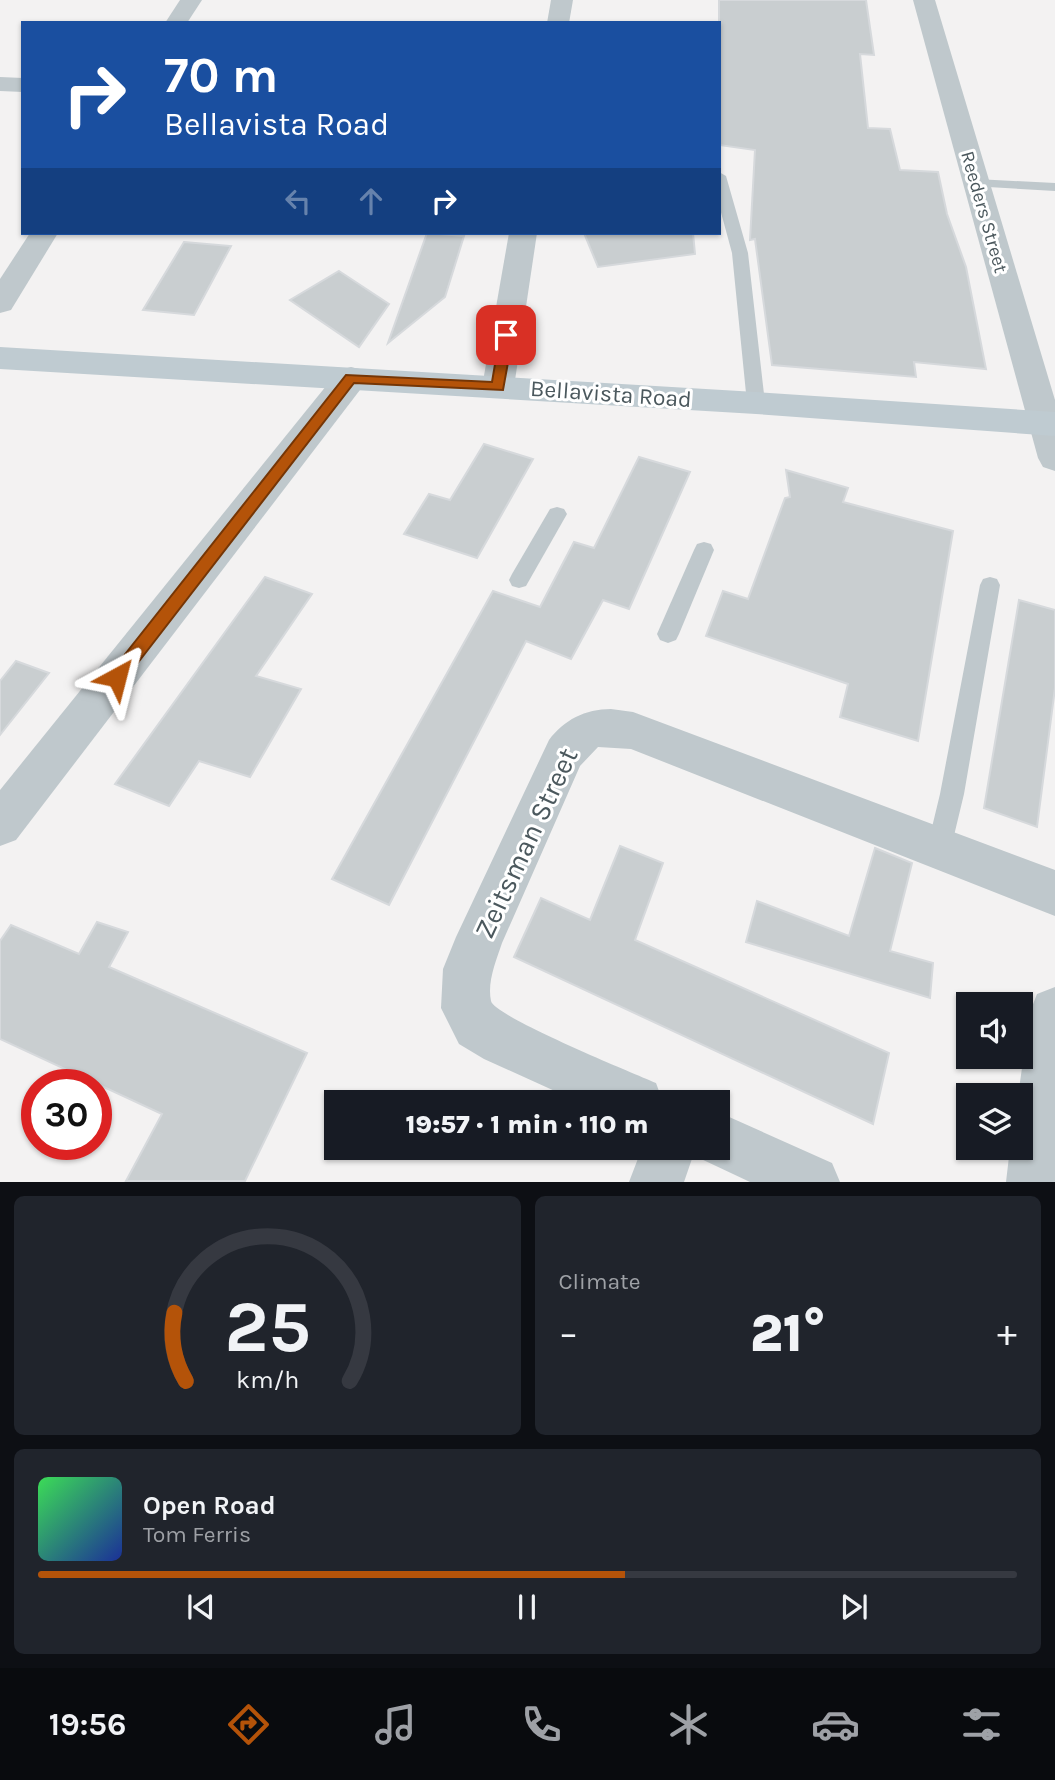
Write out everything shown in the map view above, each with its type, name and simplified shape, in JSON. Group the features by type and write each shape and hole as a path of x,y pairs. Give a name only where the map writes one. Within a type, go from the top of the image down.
{"street":[{"path":"177,21 191,0"},
{"path":"558,21 562,0"},
{"name":"Reeders Street","path":"924,0 976,183 1050,424 1055,458"},
{"path":"0,84 21,85"},
{"path":"0,303 43,235"},
{"path":"498,387 523,235"},
{"name":"Bellavista Road","path":"0,358 756,403 1050,424"},
{"path":"0,825 351,378"},
{"name":"Zeitsman Street","path":"610,1090 502,1041 477,1026 466,1008 468,969 480,937 534,817 575,737 590,729 608,727 633,731 1055,892"},
{"path":"1033,1181 1055,1012"},
{"path":"730,1144 813,1181"},
{"path":"656,1181 664,1160"}],"lane":[{"path":"721,183 740,253 756,403"},
{"path":"976,183 1055,187"},
{"path":"519,580 557,514"},
{"path":"668,634 704,550"},
{"path":"939,848 990,585"}],"building":[{"path":"719,0 866,0 874,55 860,54 868,128 890,129 900,170 938,172 947,214 966,267 986,369 914,362 916,377 772,365 755,239 750,240 755,150 721,145"},
{"path":"426,235 464,236 445,297 388,343"},
{"path":"585,235 693,235 695,254 598,267"},
{"path":"184,242 231,246 194,315 143,310"},
{"path":"339,271 389,304 359,347 290,300"},
{"path":"484,444 533,459 477,558 404,534 429,494 450,500"},
{"path":"639,457 690,472 629,609 603,600 571,659 526,641 389,905 332,879 493,591 540,607 574,542 594,548"},
{"path":"786,470 848,488 843,502 953,531 918,741 840,717 848,684 706,636 723,591 748,599 785,498 790,497"},
{"path":"265,577 312,594 256,676 301,689 250,777 199,761 169,806 115,784"},
{"path":"1019,600 1055,610 1055,688 1037,827 984,808"},
{"path":"16,661 49,673 0,735 0,681"},
{"path":"620,846 663,863 635,940 889,1053 873,1124 514,957 541,898 590,920"},
{"path":"875,848 912,863 890,951 933,963 930,998 746,942 757,901 849,936"},
{"path":"97,922 128,932 109,967 307,1053 245,1181 126,1181 162,1114 112,1091 112,1069 65,1069 0,1039 0,941 11,925 79,954"}],"route":[{"path":"117,677 351,378 498,387 506,335"}]}
